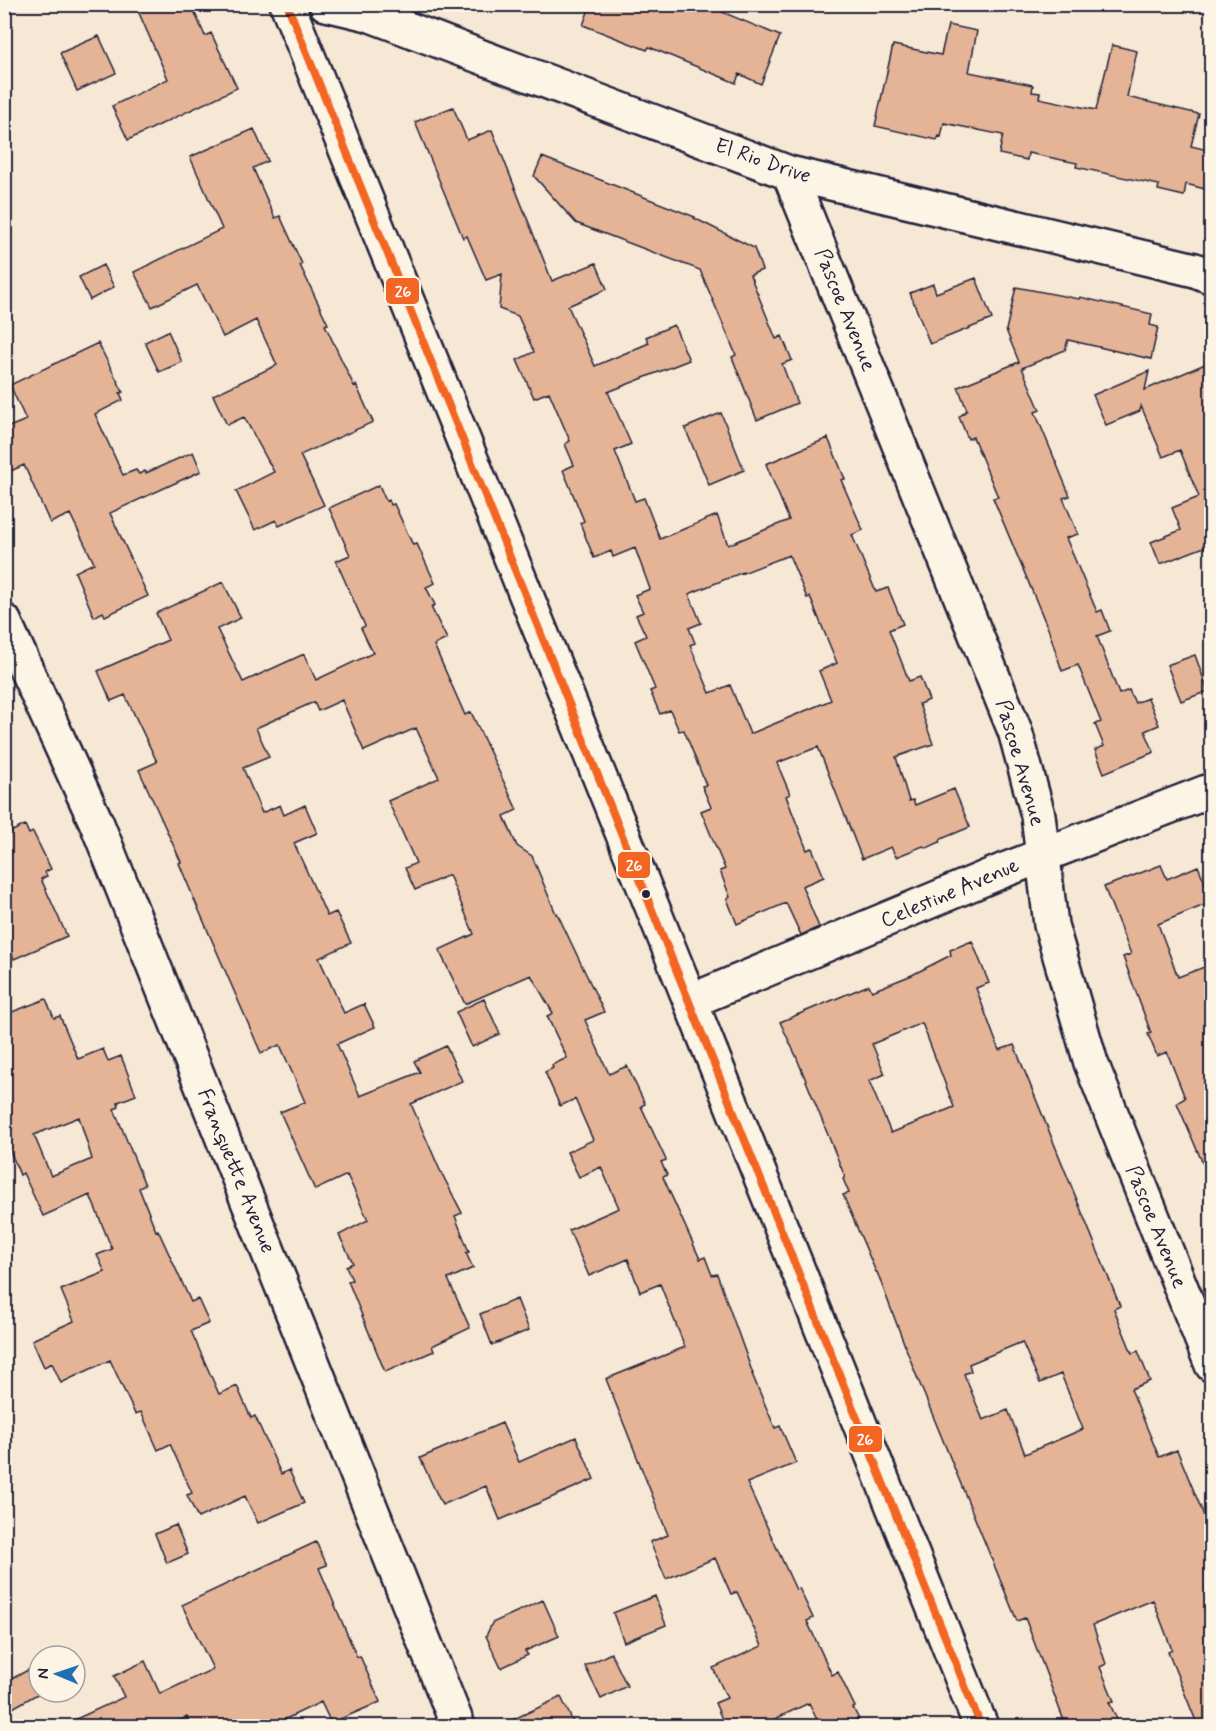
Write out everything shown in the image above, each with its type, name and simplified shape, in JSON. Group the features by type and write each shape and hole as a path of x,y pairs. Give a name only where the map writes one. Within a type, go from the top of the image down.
{"street":[{"path":"287,4 691,1001 981,1726"},
{"name":"El Rio Drive","path":"326,4 368,14 789,173 1195,270 1212,278"},
{"name":"Pascoe Avenue","path":"789,173 1015,731 1038,815 1052,925 1091,1063 1212,1365"},
{"name":"Franquette Avenue","path":"4,621 98,824 458,1726"},
{"name":"Celestine Avenue","path":"691,1001 1043,855 1212,790"}],"building":[{"path":"135,4 191,4 205,36 211,33 237,88 128,140 112,106 168,79"},
{"path":"591,4 703,4 780,36 761,84 739,74 736,83 649,47 647,50 583,25"},
{"path":"948,25 977,31 969,72 1033,85 1032,92 1040,93 1039,98 1096,110 1112,45 1137,51 1127,97 1199,114 1191,146 1212,151 1212,191 1186,184 1184,196 1158,190 1159,185 1076,167 1077,163 1028,153 1027,160 999,154 1003,135 944,123 941,137 939,136 937,140 875,126 893,45 941,55"},
{"path":"99,36 116,73 77,91 60,53"},
{"path":"453,107 467,140 492,130 552,281 596,263 607,289 568,306 595,366 649,343 646,337 674,325 689,360 608,392 631,444 615,451 635,501 644,498 660,539 717,515 728,545 789,520 766,464 828,438 845,479 841,480 863,530 852,535 876,592 888,588 903,624 889,630 909,681 920,677 929,700 919,704 933,744 896,757 909,801 913,800 915,805 954,789 970,827 941,839 940,842 927,848 923,846 896,857 891,847 862,859 818,747 777,763 790,794 786,796 807,850 812,848 824,877 802,886 819,927 801,935 786,903 737,924 727,899 730,897 720,871 725,869 701,811 711,807 702,786 706,785 684,730 679,731 670,710 660,714 650,691 655,689 635,641 646,636 636,615 643,612 635,595 650,589 635,548 613,557 611,551 594,558 580,523 584,521 563,470 574,465 565,444 570,441 549,392 534,398 517,360 534,352 518,316 499,309 502,274 486,280 467,236 463,238 415,122","holes":["789,555 807,598 810,597 837,663 819,671 831,700 750,734 730,685 710,693 690,645 695,643 689,628 701,623 689,594"]},
{"path":"254,129 268,161 253,168 275,218 280,216 328,324 325,325 373,422 300,455 324,505 279,526 276,520 255,530 236,491 274,472 244,417 227,425 213,395 277,365 256,320 223,337 197,285 152,307 134,272 222,229 190,157"},
{"path":"542,157 695,217 754,248 762,270 750,275 776,339 782,336 792,360 782,364 797,403 757,420 732,357 736,355 700,270 576,223 534,176"},
{"path":"103,265 114,287 90,300 79,277"},
{"path":"976,278 992,319 930,344 910,293 933,284 936,293"},
{"path":"1016,287 1079,299 1080,297 1152,314 1150,325 1158,327 1151,359 1068,340 1065,350 1022,368 1040,410 1035,412 1070,496 1063,498 1078,534 1066,538 1097,612 1102,610 1110,631 1097,636 1119,694 1129,690 1135,703 1148,698 1159,725 1145,731 1154,752 1104,773 1095,750 1104,746 1095,724 1101,722 1078,665 1062,671 1049,631 993,498 998,497 973,437 968,439 959,417 967,410 958,387 1019,362 1006,330"},
{"path":"168,331 182,362 159,372 145,342"},
{"path":"98,343 123,392 120,393 123,400 95,414 123,475 136,470 139,474 145,471 146,473 193,452 201,471 110,513 148,596 105,616 103,612 94,617 75,572 94,563 70,514 50,523 24,465 4,474 4,429 26,420 10,385"},
{"path":"1212,361 1212,544 1160,564 1151,542 1181,530 1172,508 1199,497 1180,450 1163,457 1141,406 1140,411 1106,425 1093,395 1149,371 1145,390"},
{"path":"721,413 744,470 709,485 685,428"},
{"path":"379,485 386,501 389,500 390,505 394,504 413,545 417,544 435,583 426,587 435,605 431,607 447,639 434,645 465,715 471,712 517,810 504,816 517,846 532,856 556,914 604,1012 585,1020 609,1074 627,1066 645,1104 641,1106 666,1160 661,1162 667,1175 663,1177 700,1259 705,1257 712,1275 717,1274 752,1374 775,1428 780,1426 796,1463 747,1483 796,1590 799,1588 813,1618 807,1621 832,1675 838,1672 855,1707 853,1708 859,1719 842,1726 820,1726 809,1703 760,1726 725,1726 715,1703 727,1698 713,1668 762,1646 737,1592 731,1594 715,1558 666,1579 650,1542 668,1535 606,1379 685,1347 660,1284 640,1292 628,1259 589,1276 569,1230 619,1208 601,1167 579,1177 567,1152 593,1140 575,1099 560,1106 545,1072 553,1068 552,1065 567,1058 547,1016 553,1013 531,975 465,1004 439,950 474,934 449,875 415,890 405,868 416,863 388,801 439,778 416,728 364,751 342,700 318,711 314,702 256,728 269,757 243,768 262,813 280,805 284,815 305,805 317,833 294,843 327,916 336,912 351,943 319,958 344,1013 364,1004 375,1027 337,1044 360,1096 420,1072 414,1061 446,1046 462,1081 411,1104 462,1213 455,1216 473,1268 448,1279 470,1328 432,1346 434,1351 385,1372 348,1281 352,1280 346,1266 353,1263 339,1235 368,1220 347,1175 315,1190 280,1112 305,1102 280,1045 261,1053 194,899 179,863 181,862 139,770 157,762 125,695 111,701 98,671 168,640 156,613 223,582 241,618 217,629 243,682 304,654 316,680 373,653 361,628 365,626 336,561 350,555 329,508"},
{"path":"1195,655 1208,691 1181,701 1167,665"},
{"path":"25,825 29,834 33,832 51,869 45,872 47,876 41,879 67,936 14,959 4,937 4,835"},
{"path":"1161,865 1167,879 1198,866 1212,900 1212,902 1158,924 1178,977 1212,964 1212,1185 1177,1103 1185,1098 1167,1052 1157,1056 1148,1034 1151,1033 1123,957 1131,954 1104,887"},
{"path":"972,941 989,983 976,988 999,1050 1014,1045 1120,1306 1114,1309 1132,1353 1138,1351 1150,1381 1131,1389 1159,1457 1177,1450 1212,1535 1212,1726 1198,1726 1168,1652 1172,1650 1153,1600 1093,1625 1106,1664 1100,1667 1114,1701 1109,1702 1120,1726 1066,1726 1025,1618 1017,1621 915,1372 877,1272 843,1195 849,1193 843,1179 845,1177 780,1022 869,985 872,991 912,975 951,955 950,950","holes":["922,1023 954,1107 891,1133 869,1081 885,1074 872,1044","1022,1342 1040,1383 1061,1374 1083,1429 1025,1454 1008,1410 983,1420 964,1374 971,1371 969,1364"]},
{"path":"46,999 54,1018 60,1016 78,1059 103,1049 108,1061 121,1056 136,1095 118,1102 119,1107 114,1109 145,1185 139,1188 156,1231 158,1230 191,1302 198,1299 209,1323 191,1331 219,1394 237,1386 251,1418 255,1416 281,1474 289,1470 304,1503 258,1523 245,1496 198,1518 187,1495 192,1493 170,1444 158,1450 141,1412 135,1414 110,1360 61,1383 52,1363 44,1367 32,1340 74,1321 61,1290 105,1272 97,1255 112,1249 90,1195 43,1216 23,1173 20,1175 4,1136 4,1015","holes":["79,1117 92,1159 51,1176 34,1135"]},
{"path":"484,999 500,1034 472,1047 456,1012"},
{"path":"517,1299 529,1330 492,1345 480,1314"},
{"path":"502,1423 519,1462 576,1437 594,1479 500,1520 486,1486 442,1505 420,1458"},
{"path":"176,1525 188,1554 167,1563 155,1534"},
{"path":"316,1542 327,1565 319,1568 357,1657 360,1656 380,1702 331,1723 321,1702 271,1726 191,1726 187,1717 168,1726 61,1726 124,1697 114,1676 145,1661 160,1694 213,1669 182,1605"},
{"path":"655,1596 666,1625 624,1642 613,1613"},
{"path":"543,1600 559,1636 525,1651 528,1655 501,1668 486,1636 492,1623"},
{"path":"611,1653 627,1686 601,1699 585,1666"},
{"path":"27,1671 27,1700 4,1713 4,1683"},
{"path":"561,1697 575,1726 499,1726"}],"transit line":[{"name":"26","path":"287,4 981,1726"}]}
